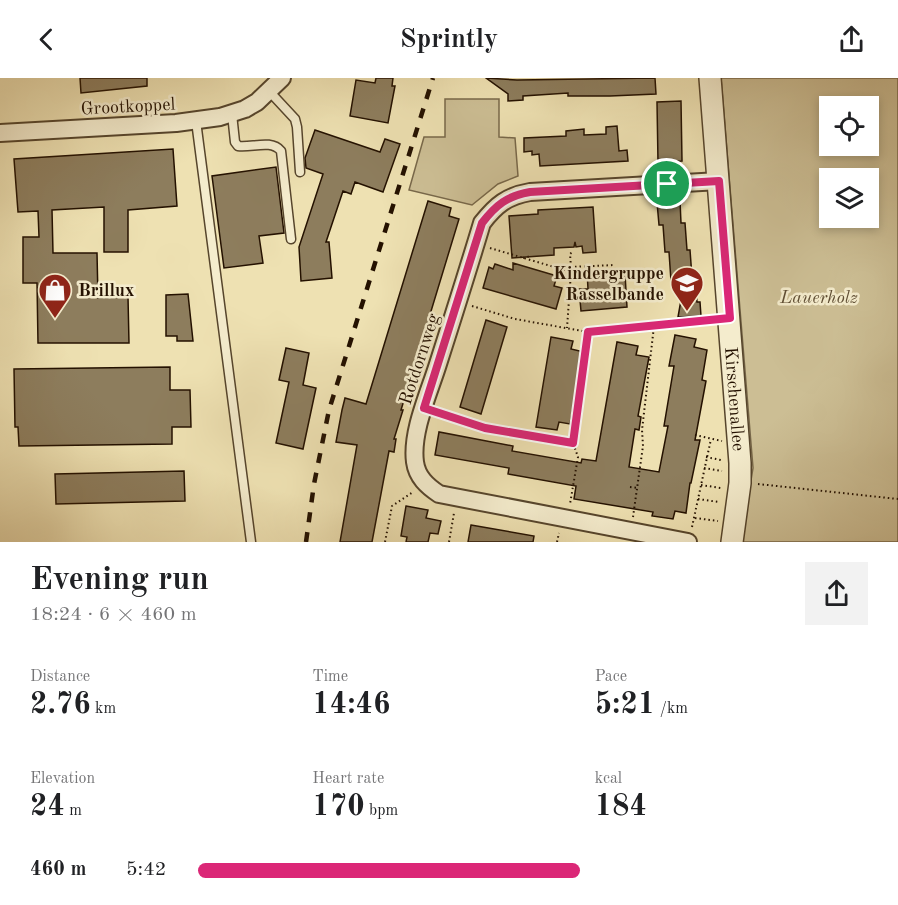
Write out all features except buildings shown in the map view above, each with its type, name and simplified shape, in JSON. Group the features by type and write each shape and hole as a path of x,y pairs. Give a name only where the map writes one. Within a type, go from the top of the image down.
{"street":[{"name":"Grootkoppel","path":"0,133 196,121 232,114 257,102 282,78"},
{"name":"Kirschenallee","path":"710,78 739,443 740,509"},
{"name":"Rotdornweg","path":"425,484 415,464 414,449 424,408 482,223 494,207 519,194 719,181"},
{"path":"425,484 439,494 457,498 630,531 690,538"}],"lane":[{"path":"269,91 295,119 300,172"},
{"path":"232,114 235,142 238,146 272,144 281,151 291,239"},
{"path":"196,121 251,542"}],"path":[{"path":"476,243 571,272"},
{"path":"567,328 570,254 573,251"},
{"path":"524,258 531,256"},
{"path":"571,267 615,265"},
{"path":"458,302 515,319 588,332 730,318"},
{"path":"630,531 643,446 642,430 654,326"},
{"path":"567,519 578,457 573,443 588,332"},
{"path":"424,408 485,428 573,443"},
{"path":"695,435 739,443"},
{"path":"690,538 711,439"},
{"path":"575,478 580,478"},
{"path":"385,542 392,506 425,484"},
{"path":"700,484 740,509"},
{"path":"630,487 638,488"},
{"path":"449,542 457,498"},
{"path":"698,498 740,509"},
{"path":"695,518 740,509 898,499"}],"green space":[{"name":"Lauerholz","path":"721,78 898,78 898,542 741,542 753,468"},
{"path":"445,99 499,99 499,137 515,138 518,176 498,184 472,205 409,190 424,137 445,137"}],"railway":[{"path":"306,542 314,484 329,410 433,78"}],"place":[{"name":"Kindergruppe Rasselbande","path":"687,312"},
{"name":"Brillux","path":"55,319"}],"route":[{"path":"719,181 730,318 588,332 573,443 485,428 424,408 482,223 494,207 519,194 530,192 667,184 719,181"}]}
